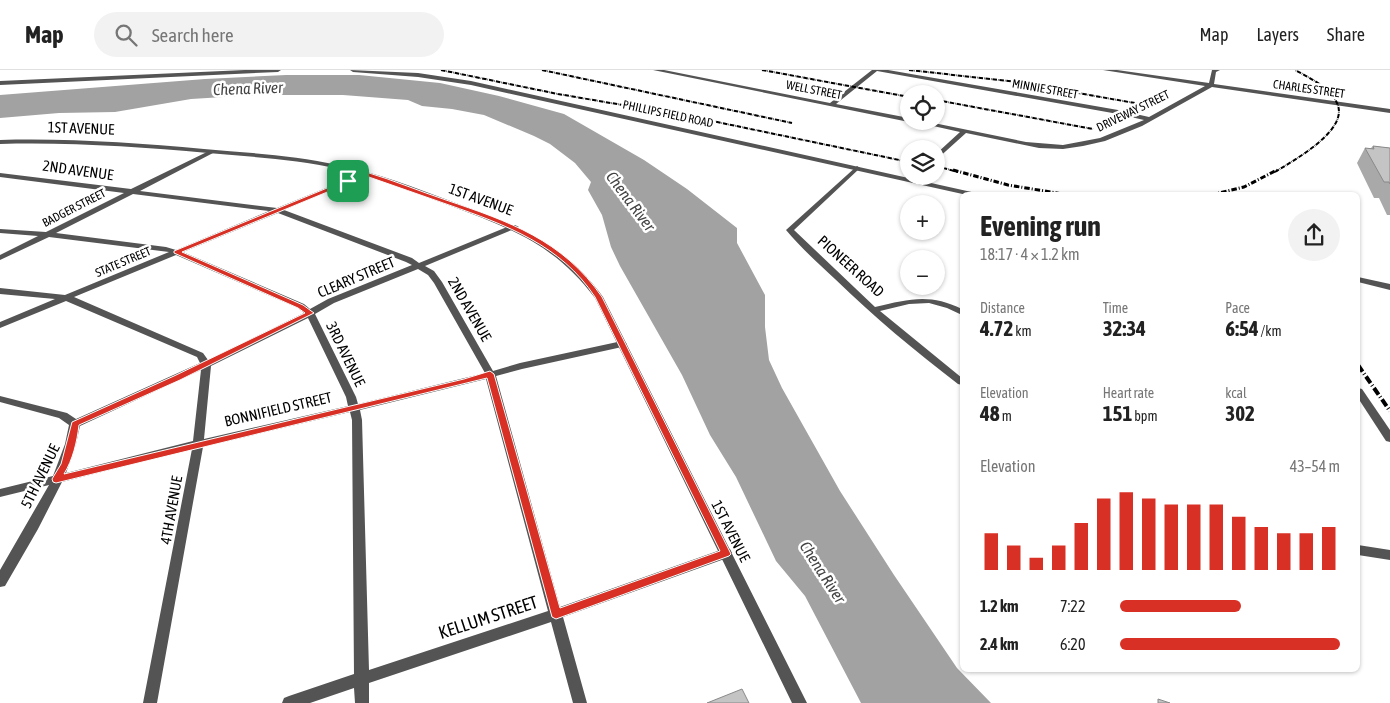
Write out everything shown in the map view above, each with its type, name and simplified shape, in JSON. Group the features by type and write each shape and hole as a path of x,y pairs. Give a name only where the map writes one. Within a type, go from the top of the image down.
{"street":[{"path":"0,83 278,70"},
{"name":"PHILLIPS FIELD ROAD","path":"353,70 418,75 471,83 900,176"},
{"name":"WELL STREET","path":"656,70 900,118"},
{"path":"832,105 875,70"},
{"name":"MINNIE STREET","path":"879,70 1118,112 1148,120"},
{"name":"CHARLES STREET","path":"1106,70 1390,111"},
{"path":"1211,85 1214,71 1217,70"},
{"name":"DRIVEWAY STREET","path":"964,131 1062,147 1101,141 1148,120 1211,85"},
{"path":"945,127 964,131"},
{"path":"945,149 964,131"},
{"name":"1ST AVENUE","path":"0,142 88,142 291,159 340,167 366,174 515,227 556,251 586,279 599,297 800,703"},
{"name":"BADGER STREET","path":"0,258 211,152"},
{"name":"PIONEER ROAD","path":"857,168 790,230 832,274 929,358 960,381"},
{"name":"STATE STREET","path":"0,325 366,174"},
{"name":"2ND AVENUE","path":"0,175 277,210 344,234 419,265 431,273 438,282 490,374 580,703"},
{"name":"PHILLIPS FIELD ROAD","path":"938,185 965,192"},
{"name":"CLEARY STREET","path":"75,424 206,364 331,302 515,227"},
{"name":"3RD AVENUE","path":"0,231 47,234 176,252 300,306 310,313 351,397 357,420 362,703"},
{"path":"1360,280 1390,287"},
{"path":"0,291 67,298 80,302 200,355 206,364"},
{"path":"875,310 917,299 928,299 941,302 960,311"},
{"name":"BONNIFIELD STREET","path":"0,493 198,444 466,382 490,374 622,344"},
{"name":"4TH AVENUE","path":"150,703 198,444 206,364"},
{"path":"1360,393 1390,438"},
{"path":"0,398 63,415 75,424"},
{"name":"5TH AVENUE","path":"0,582 65,464 73,440 75,424"},
{"path":"1360,550 1390,556"},
{"name":"KELLUM STREET","path":"289,703 556,614 726,554"}],"water":[{"name":"Chena River","path":"286,75 359,75 440,83 499,96 564,114 644,160 687,189 737,228 737,243 765,295 765,327 769,360 782,388 840,491 894,575 960,672 991,703 861,703 805,596 776,561 736,477 710,435 682,375 620,266 611,247 602,215 588,190 591,182 575,163 550,144 484,115 422,106 408,100 343,95 256,95 191,99 115,112 59,113 0,118 0,95 205,79"}],"building":[{"path":"1373,146 1390,148 1390,184 1389,182 1384,182 1365,148 1374,149"},
{"path":"742,689 749,703 707,703"},
{"path":"1158,699 1170,703 1158,703"}],"railway":[{"path":"441,70 558,94 693,117 900,160"},
{"path":"542,70 792,123"},
{"path":"762,70 900,95"},
{"path":"909,70 1017,82 1140,104"},
{"path":"1275,172 1306,152 1328,134 1339,113 1337,103 1329,92 1319,83 1295,70"},
{"path":"945,102 1093,129"},
{"path":"945,168 958,172"},
{"path":"953,170 1008,185 1051,192"},
{"path":"1223,192 1244,187 1277,170"},
{"path":"1360,368 1390,411"}],"route":[{"path":"366,174 496,219 532,236 556,251 574,266 599,297 726,554 556,614 544,577 509,439 490,374 466,382 56,479 65,464 73,440 75,424 177,378 310,313 300,306 176,252 348,181 366,174"}]}
